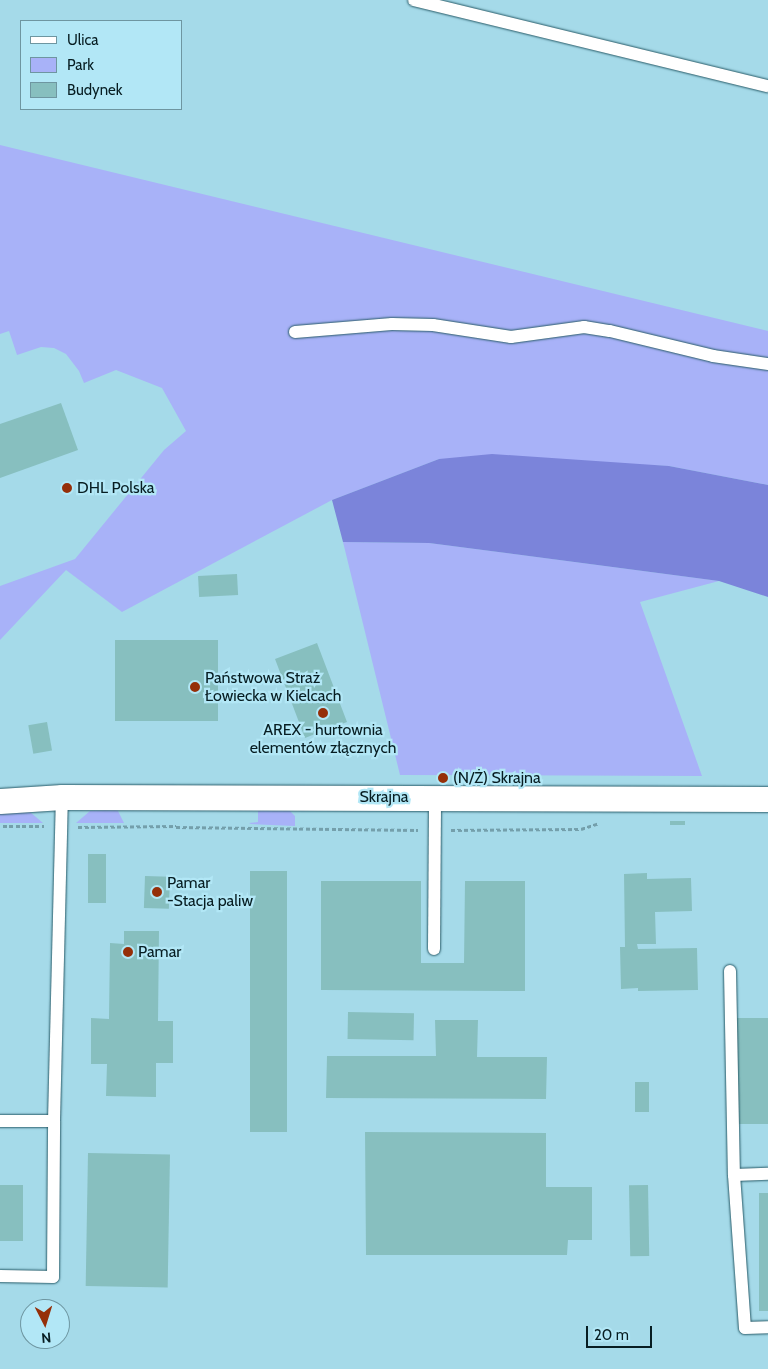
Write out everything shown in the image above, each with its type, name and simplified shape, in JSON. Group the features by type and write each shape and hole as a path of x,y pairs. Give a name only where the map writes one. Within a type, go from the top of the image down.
{"street":[{"name":"Skrajna","path":"0,802 62,797 768,799"}],"lane":[{"path":"414,0 768,86"},
{"path":"295,332 392,324 433,326 511,337 584,327 610,331 713,356 768,364"},
{"path":"0,1276 53,1277 54,1122 62,797"},
{"path":"434,949 435,797"},
{"path":"730,971 734,1175 745,1328 768,1327"},
{"path":"0,1121 54,1122"},
{"path":"734,1175 768,1174"}],"path":[{"path":"176,818 176,827"},
{"path":"0,826 435,830 581,829 589,828 603,819"}],"green space":[{"path":"0,145 768,331 768,485 669,466 439,459 332,500 122,612 66,570 0,640 0,586 75,559 164,450 186,431 162,388 116,370 84,383 79,371 66,354 54,348 41,347 17,355 9,331 0,334"},
{"path":"343,542 429,543 719,581 640,602 702,776 400,775"},
{"path":"117,809 124,823 76,823 90,811"},
{"path":"19,810 30,812 43,823 0,823 0,813"},
{"path":"258,810 289,810 295,816 295,826 249,823 258,822"}],"shaded area":[{"path":"492,454 669,466 768,485 768,597 719,581 429,543 343,542 332,500 439,459"}],"building":[{"path":"61,403 78,450 0,478 0,424"},
{"path":"237,574 238,595 199,597 198,576"},
{"path":"115,640 218,640 218,721 115,721"},
{"path":"317,643 347,722 331,728 333,733 322,737 320,732 305,738 275,659"},
{"path":"47,722 52,751 33,754 28,725"},
{"path":"670,821 685,821 685,825 670,825"},
{"path":"88,854 106,854 106,903 88,903"},
{"path":"250,871 287,871 287,1132 250,1132"},
{"path":"647,873 647,879 691,878 692,911 655,912 656,944 637,944 638,949 697,948 698,990 638,991 638,988 621,989 620,947 625,947 624,874"},
{"name":"Pamar -Stacja paliw","path":"145,876 170,877 169,909 144,908"},
{"path":"321,881 421,881 421,963 464,963 465,881 525,881 525,991 321,990"},
{"path":"124,931 159,931 158,1021 173,1021 173,1063 156,1063 156,1097 106,1096 107,1064 91,1064 91,1018 109,1019 110,943 124,944"},
{"path":"348,1012 414,1013 414,1040 348,1039"},
{"path":"737,1018 768,1018 768,1124 737,1124"},
{"path":"435,1020 478,1020 477,1057 547,1057 546,1099 326,1098 327,1056 436,1056"},
{"path":"635,1082 649,1082 649,1112 635,1112"},
{"path":"365,1132 546,1133 546,1187 592,1187 592,1240 568,1240 567,1255 366,1255"},
{"path":"88,1153 170,1154 168,1287 86,1286"},
{"path":"0,1185 23,1185 23,1241 0,1241"},
{"path":"629,1185 648,1185 649,1256 630,1256"},
{"path":"759,1193 768,1193 768,1311 759,1311"}],"place":[{"name":"DHL Polska","path":"67,488"},
{"name":"Państwowa Straż Łowiecka w Kielcach","path":"195,687"},
{"name":"AREX - hurtownia elementów złącznych","path":"323,713"},
{"name":"(N/Ż) Skrajna","path":"443,778"},
{"name":"Pamar -Stacja paliw","path":"157,892"},
{"name":"Pamar","path":"128,952"}]}
